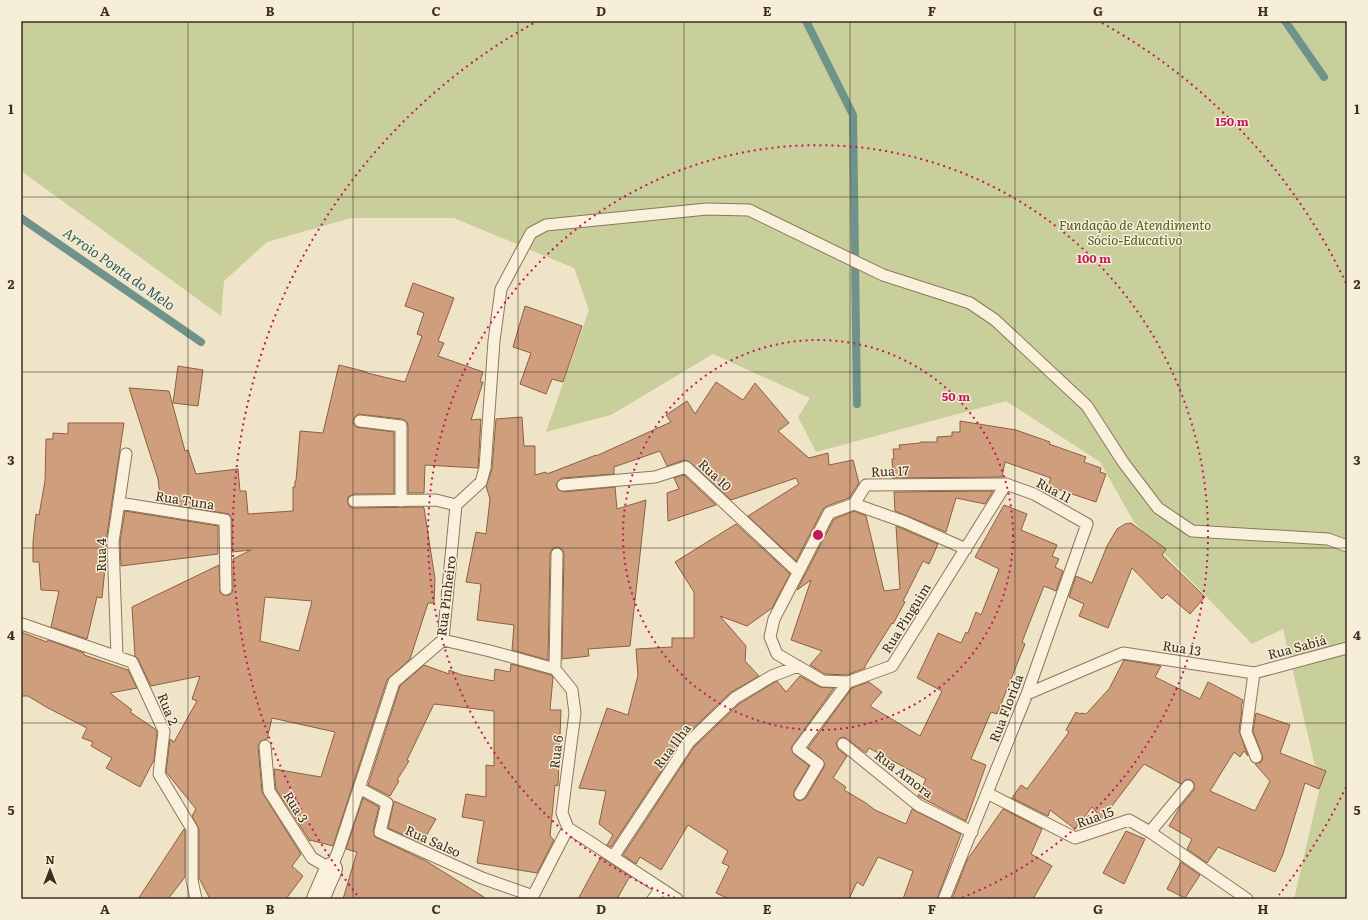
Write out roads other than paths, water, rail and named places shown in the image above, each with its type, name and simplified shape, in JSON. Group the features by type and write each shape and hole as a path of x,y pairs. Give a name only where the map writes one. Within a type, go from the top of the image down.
{"street":[{"name":"Rua Pinheiro","path":"318,899 331,869"}],"lane":[{"path":"354,501 436,500 456,505 481,482 485,468 494,341 501,289 531,233 546,225 707,209 749,210 883,275 970,303 994,320 1087,406 1123,462 1158,508 1192,531 1328,539 1347,546"},
{"path":"360,420 401,426 401,501"},
{"name":"Rua 4","path":"117,656 113,542 126,454"},
{"name":"Rua 10","path":"563,485 655,477 686,467 798,572"},
{"name":"Rua 17","path":"854,504 866,485 1006,484"},
{"name":"Rua 11","path":"1006,484 1034,494 1087,524"},
{"name":"Rua Pinguim","path":"798,572 774,619 770,637 777,654 823,681 848,682 892,666 1006,484"},
{"name":"Rua Tuna","path":"119,504 225,520 226,590"},
{"path":"798,572 829,513 854,504 905,522 966,549"},
{"name":"Rua Pinheiro","path":"331,869 394,682 443,640 456,505"},
{"name":"Rua Florida","path":"944,899 1027,694 1087,524"},
{"path":"443,640 555,669 557,554"},
{"name":"Rua 2","path":"22,624 132,662 164,731 159,774 192,829 192,880 196,899"},
{"name":"Rua Sabiá","path":"1254,673 1347,648"},
{"name":"Rua 13","path":"1027,694 1123,653 1254,673"},
{"name":"Rua Ilha","path":"613,857 689,742 735,698 772,676 798,666"},
{"name":"Rua 6","path":"555,669 572,690 575,713 562,813 568,828"},
{"path":"1254,673 1246,732 1256,757"},
{"path":"800,794 818,764 798,749 848,682"},
{"name":"Rua Amora","path":"843,744 918,805 972,832"},
{"name":"Rua 3","path":"265,746 270,791 312,858 331,869"},
{"path":"1150,832 1188,786"},
{"name":"Rua Salso","path":"359,788 388,803 380,832 482,878 532,897 568,828"},
{"name":"Rua 15","path":"987,794 1075,838 1129,820 1150,832 1247,899"},
{"path":"568,828 677,899"},
{"path":"653,899 661,888"}],"waterway":[{"path":"806,21 853,115 857,404"},
{"path":"1285,21 1324,77"},
{"name":"Arroio Ponta do Melo","path":"21,218 201,342"}],"park label":[{"name":"Fundação de Atendimento Sócio-Educativo","path":"1135,232"}]}
